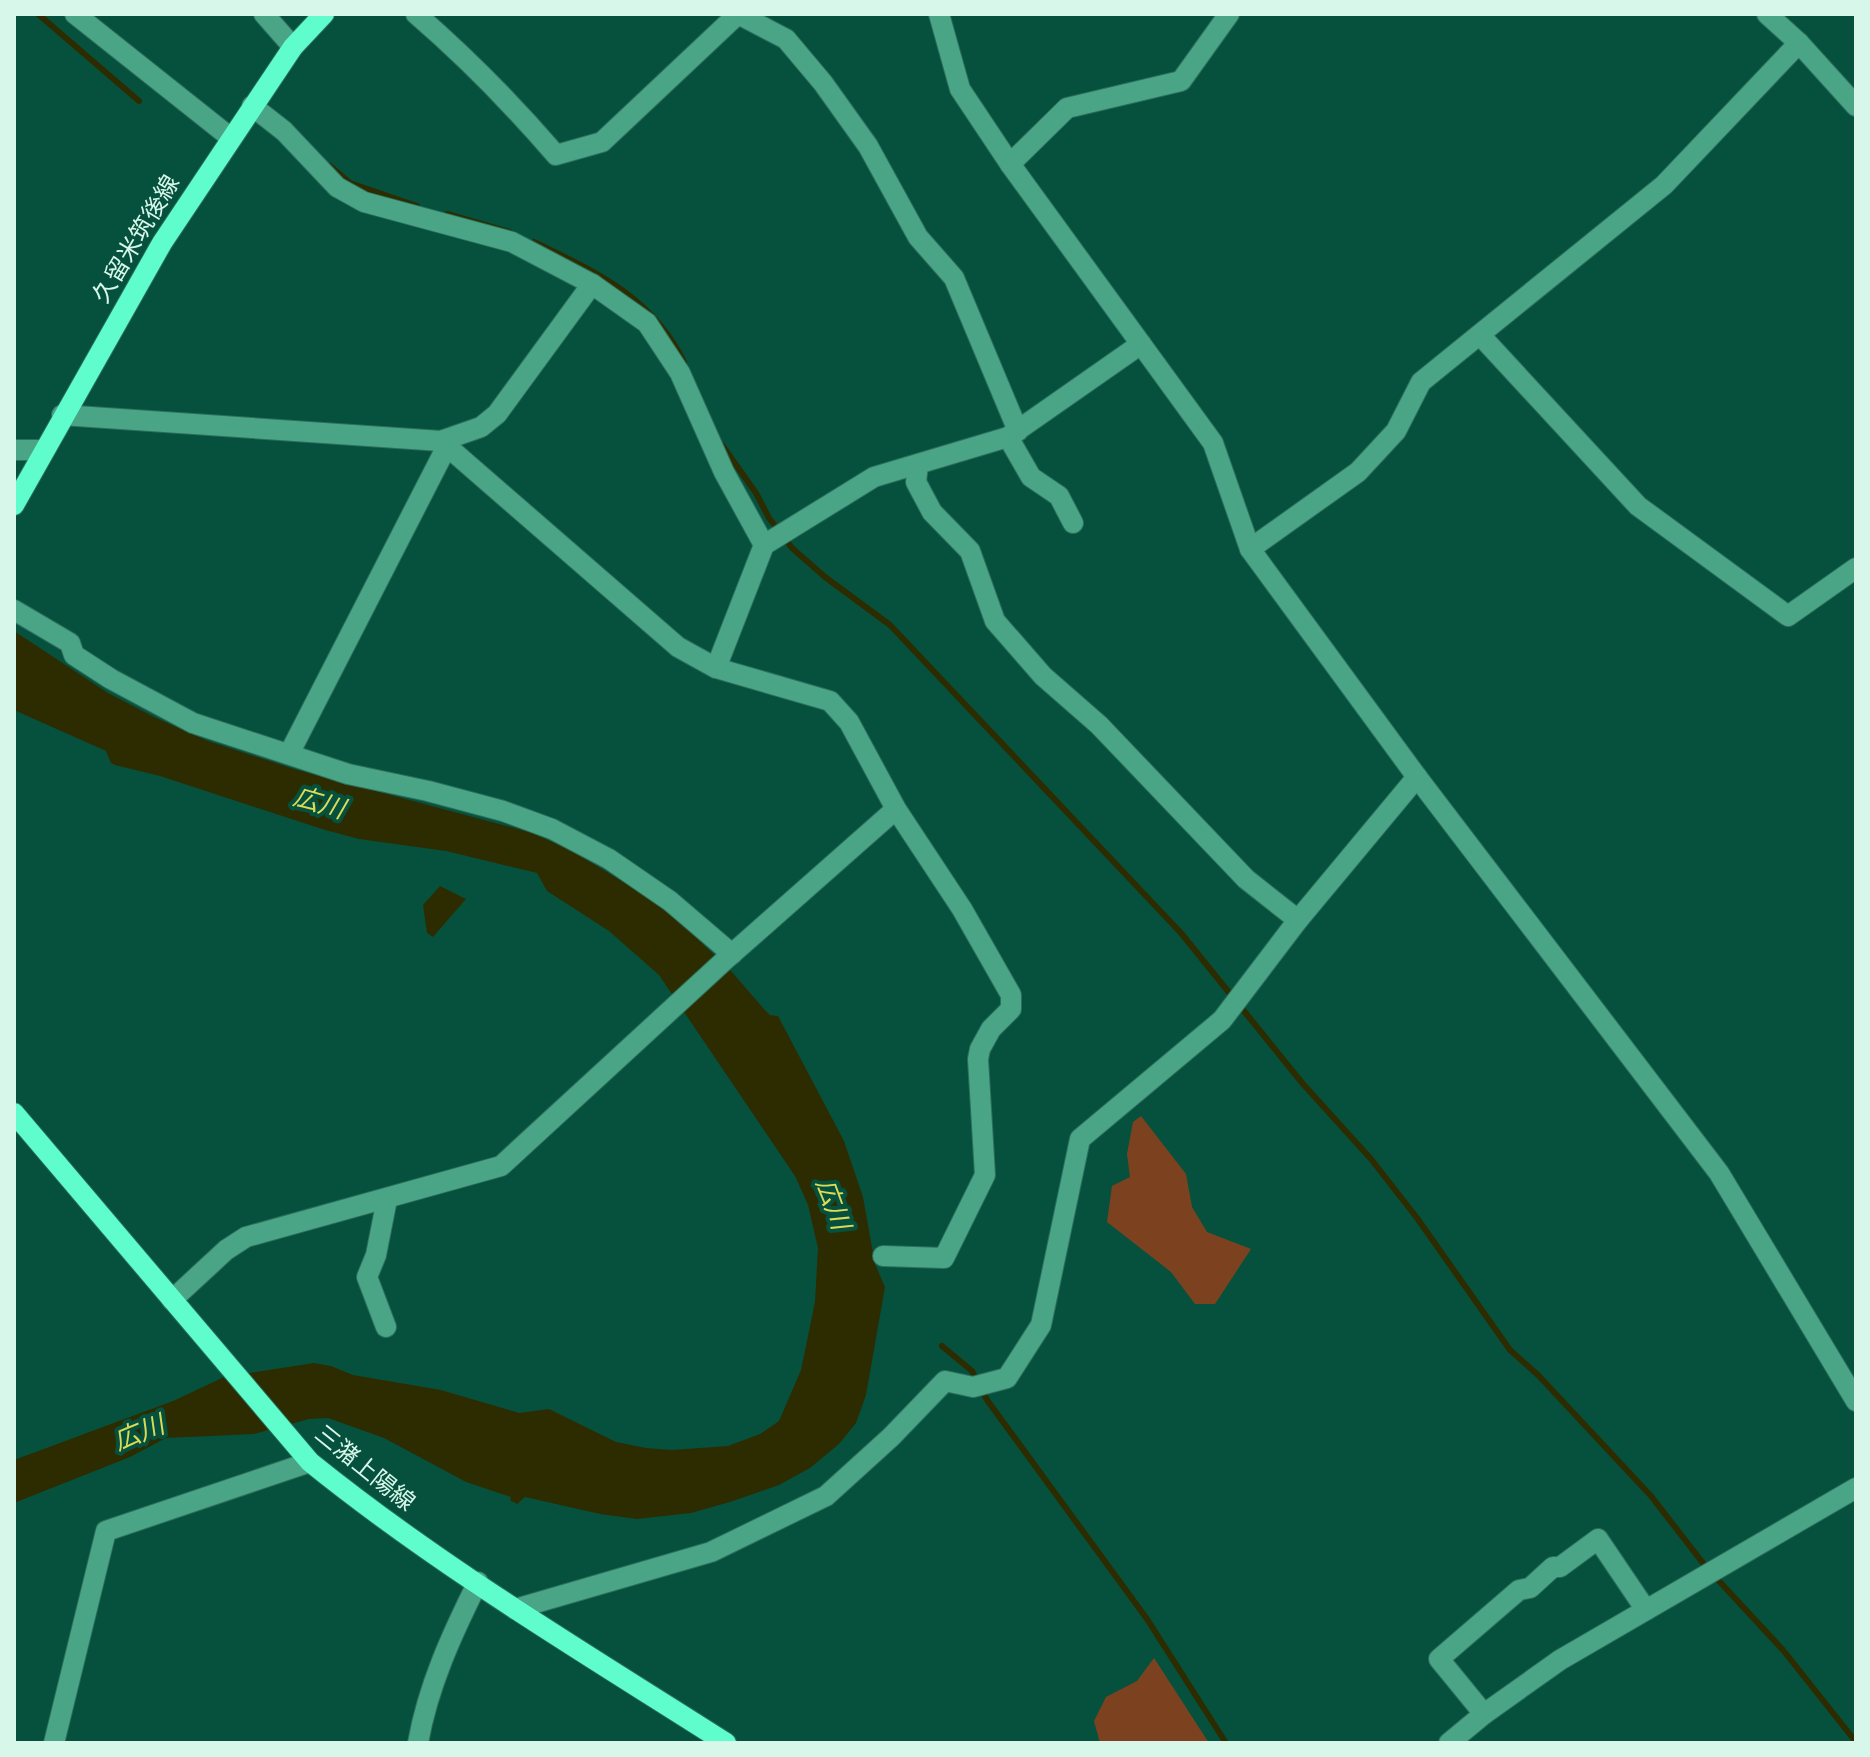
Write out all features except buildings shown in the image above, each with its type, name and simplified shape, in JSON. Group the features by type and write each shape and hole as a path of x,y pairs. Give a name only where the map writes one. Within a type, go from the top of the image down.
{"main road":[{"name":"久留米筑後線","path":"14,505 62,415 162,243 293,47 324,14"},
{"name":"三潴上陽線","path":"14,1113 303,1454 365,1506 515,1609 726,1743"}],"street":[{"path":"75,14 231,138"},
{"path":"264,14 293,47"},
{"path":"416,14 502,94 556,155 602,142 738,14 786,39 859,133 918,237 954,278 1031,477 1059,496 1073,523"},
{"path":"939,14 960,89 1010,164 1213,443 1250,549 1417,777 1719,1173 1856,1401"},
{"path":"1010,164 1067,108 1181,81 1229,14"},
{"path":"1767,14 1799,43 1856,106"},
{"path":"1250,549 1358,472 1396,431 1421,382 1664,185 1799,43"},
{"path":"252,106 284,131 337,187 364,202 512,242 592,284 647,323 680,373 724,472 764,545"},
{"path":"62,415 444,444 481,427 497,414 592,284"},
{"path":"1480,335 1638,506 1788,616 1856,568"},
{"path":"716,668 764,545 874,477 1013,434 1141,344"},
{"path":"444,444 678,647 716,668 830,701 849,722 896,809 1011,995 1011,1009 991,1029 978,1059 985,1175 944,1258 883,1256"},
{"path":"289,754 444,444"},
{"path":"14,450 44,450"},
{"path":"918,465 916,482 932,512 970,551 995,621 1043,676 1099,725 1246,879 1298,920"},
{"path":"14,610 70,643 74,655 111,679 193,723 348,774 503,811 552,829 622,867 670,901 728,957"},
{"path":"515,1609 711,1552 826,1496 891,1437 945,1381 973,1387 1007,1378 1041,1325 1080,1139 1222,1020 1298,920 1417,777"},
{"path":"172,1300 226,1250 246,1237 501,1166 728,957 896,809"},
{"path":"386,1327 367,1277 376,1255 387,1199"},
{"path":"54,1743 106,1531 303,1454"},
{"path":"1449,1743 1560,1660 1856,1488"},
{"path":"1484,1714 1439,1659 1519,1590 1530,1588 1553,1567 1560,1567 1598,1539 1646,1610"},
{"path":"418,1743 446,1645 478,1582"}],"shaded area":[{"path":"1141,1116 1186,1174 1192,1207 1207,1232 1251,1249 1215,1304 1195,1304 1171,1272 1107,1222 1112,1186 1130,1177 1127,1154 1133,1122"},
{"path":"1154,1658 1209,1743 1100,1743 1094,1721 1106,1697 1137,1681"}],"water":[{"name":"広川","path":"14,631 108,693 208,741 294,769 529,832 569,849 643,894 681,923 731,971 770,1015 778,1016 844,1141 863,1197 875,1264 885,1287 866,1395 856,1423 839,1444 810,1468 779,1485 691,1513 637,1519 525,1497 517,1504 510,1500 511,1497 466,1482 384,1438 328,1418 309,1419 254,1434 166,1438 130,1457 14,1503 14,1460 173,1401 224,1377 314,1363 353,1375 441,1390 519,1413 549,1409 616,1442 672,1450 728,1446 760,1434 779,1421 801,1370 815,1302 818,1248 808,1205 795,1176 659,975 609,931 547,891 537,873 446,851 359,839 160,776 115,765 106,751 14,710"},
{"path":"440,886 466,899 433,937 427,933 423,905"}],"waterway":[{"path":"38,14 139,101"},
{"path":"330,166 350,183 417,206"},
{"path":"447,214 509,232"},
{"path":"534,242 600,276 639,303 671,339 684,362"},
{"path":"722,445 792,548 825,577 890,625 1181,933 1303,1084 1371,1159 1417,1218 1510,1350 1538,1375 1651,1496 1706,1567 1783,1650 1856,1742"},
{"path":"942,1346 972,1371 987,1400 1147,1619 1226,1743"}]}
